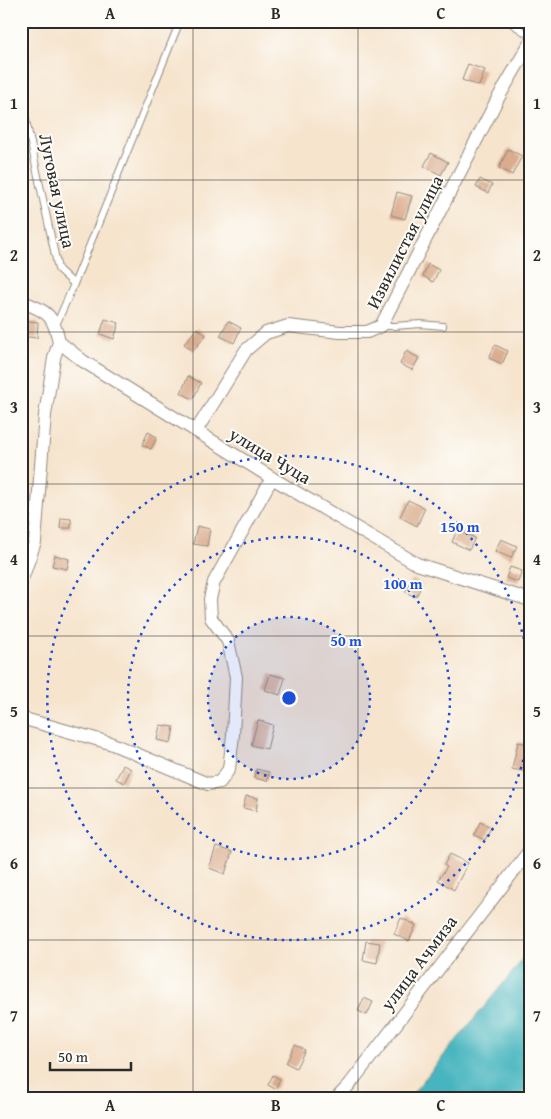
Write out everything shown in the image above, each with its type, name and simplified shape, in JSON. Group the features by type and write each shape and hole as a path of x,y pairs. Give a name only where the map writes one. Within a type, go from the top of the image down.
{"street":[{"name":"Извилистая улица","path":"196,432 246,350 266,333 288,326 340,332 367,332 381,326 498,100 530,43"},
{"path":"21,300 45,311 56,325 59,342 54,358 45,415 35,542 21,582"},
{"name":"улица Чуца","path":"59,342 83,361 196,432 417,564 530,600"},
{"path":"21,718 110,743 208,784 220,782 228,769 233,735 236,677 228,641 211,618 210,599 214,582 272,478"},
{"name":"улица Ачмиза","path":"337,1098 350,1084 530,850"}],"lane":[{"path":"56,325 180,21"},
{"path":"508,21 530,36"},
{"name":"Луговая улица","path":"21,97 58,269 74,284"},
{"path":"381,326 420,324 443,326"}],"water":[{"path":"530,946 530,1082 519,1098 409,1098 516,968"}],"building":[{"path":"468,64 485,70 479,86 462,80"},
{"path":"508,149 522,156 512,175 499,168"},
{"path":"431,153 448,162 441,175 424,166"},
{"path":"480,179 492,185 488,193 476,187"},
{"path":"397,192 412,196 405,219 391,215"},
{"path":"428,264 439,270 433,282 423,276"},
{"path":"105,319 119,323 114,339 100,334"},
{"path":"22,320 38,322 37,338 21,336"},
{"path":"228,321 241,328 234,343 220,336"},
{"path":"197,328 206,335 193,351 184,344"},
{"path":"495,345 508,351 502,364 489,358"},
{"path":"406,351 419,358 412,370 400,364"},
{"path":"188,376 201,383 193,399 181,393"},
{"path":"148,432 157,437 151,449 142,445"},
{"path":"408,500 425,508 417,526 400,517"},
{"path":"61,518 71,519 71,528 60,528"},
{"path":"197,526 210,529 207,546 193,544"},
{"path":"457,530 475,538 469,550 452,542"},
{"path":"501,539 517,546 511,558 495,551"},
{"path":"55,555 69,559 67,569 52,566"},
{"path":"510,567 522,571 518,582 506,578"},
{"path":"412,579 422,584 416,597 405,592"},
{"path":"270,674 285,678 280,695 265,690"},
{"path":"258,720 273,725 267,749 251,745"},
{"path":"160,725 174,727 171,743 157,740"},
{"path":"518,742 530,744 527,772 512,769"},
{"path":"123,765 131,769 124,783 116,779"},
{"path":"256,769 269,772 267,781 254,778"},
{"path":"246,796 258,798 256,811 243,808"},
{"path":"480,822 491,827 485,840 474,835"},
{"path":"216,847 232,852 225,874 209,868"},
{"path":"450,854 468,863 454,890 438,880 447,867 444,865"},
{"path":"401,918 416,925 409,941 394,934"},
{"path":"366,941 380,943 377,963 363,960"},
{"path":"364,998 373,1002 367,1015 358,1011"},
{"path":"295,1045 305,1050 296,1068 286,1063"},
{"path":"273,1075 280,1079 275,1089 268,1085"}]}
